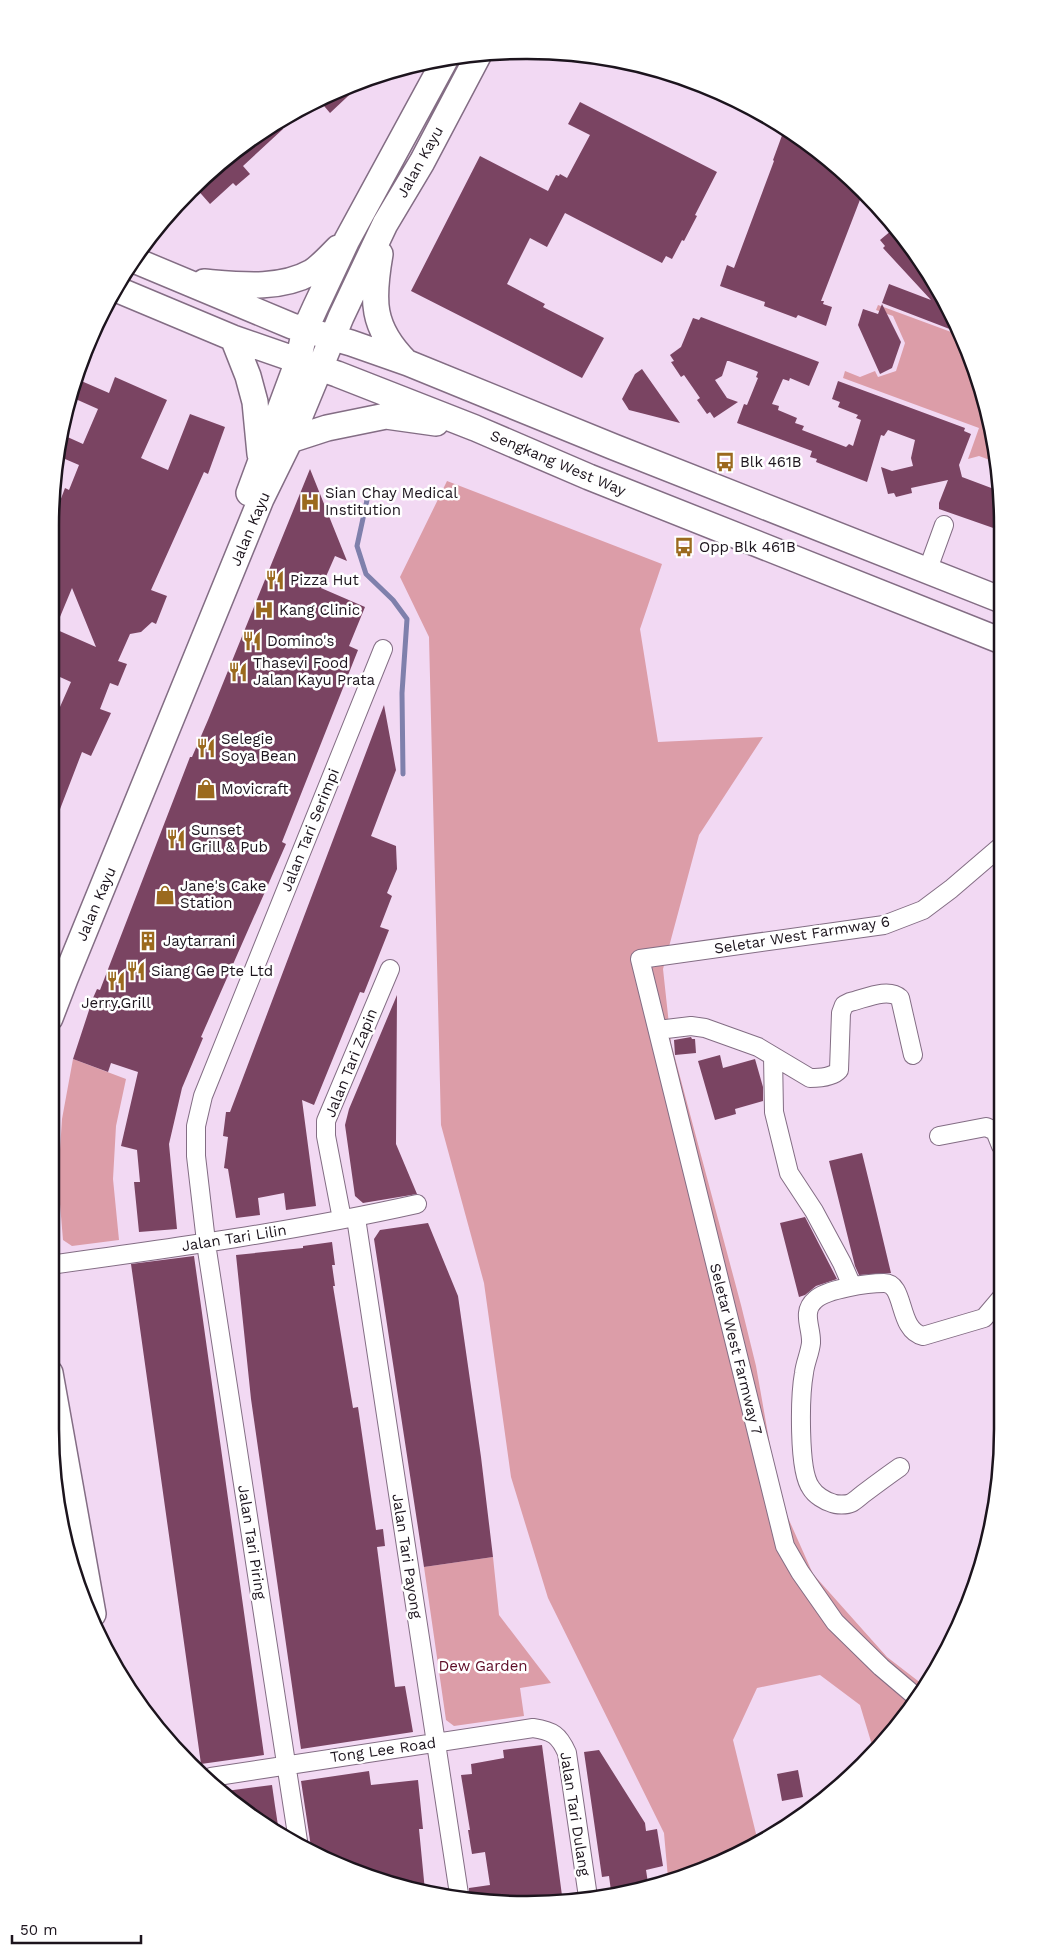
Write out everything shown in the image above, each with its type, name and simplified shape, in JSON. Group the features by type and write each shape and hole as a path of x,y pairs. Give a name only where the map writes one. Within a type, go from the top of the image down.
{"main road":[{"name":"Jalan Kayu","path":"59,968 186,654 260,461 309,365 333,338 385,224 422,162 475,62"},
{"name":"Jalan Kayu","path":"59,969 261,500 290,440 309,365 305,330 347,240 441,67"},
{"path":"385,224 376,280 375,300 384,336 394,350 408,364"},
{"path":"182,280 247,285 291,281 313,271 347,240"},
{"path":"141,263 305,330 408,364 624,451 928,569 994,597"},
{"name":"Sengkang West Way","path":"122,292 233,338 475,428 589,477 994,638"},
{"path":"233,338 248,376 255,402 260,461"},
{"path":"290,440 327,428 386,416 475,428"},
{"path":"59,1423 90,1596"}],"street":[{"path":"928,569 944,525"},
{"name":"Jalan Tari Serimpi","path":"206,1243 196,1156 196,1126 203,1096 383,649"},
{"name":"Seletar West Farmway 6","path":"640,959 884,925 923,910 994,852"},
{"name":"Seletar West Farmway 7","path":"640,959 785,1546 800,1572 835,1622 881,1667 912,1693"},
{"name":"Jalan Tari Zapin","path":"348,1219 326,1136 326,1121 390,969"},
{"path":"658,1030 698,1026 758,1047 810,1078 836,1074 839,1070 844,1006 850,1002 888,992 895,993 900,998 913,1055"},
{"path":"772,1056 774,1112 790,1173 814,1211 852,1286"},
{"path":"939,1136 986,1126 994,1130"},
{"name":"Jalan Tari Lilin","path":"59,1264 206,1243 348,1219 417,1204"},
{"name":"Jalan Tari Payong","path":"348,1219 459,1891"},
{"name":"Jalan Tari Piring","path":"206,1243 297,1836"},
{"path":"900,1467 850,1504 833,1504 818,1496 804,1476 801,1418 804,1373 811,1342 807,1314 815,1300 852,1286 891,1284 896,1290 907,1324 916,1334 923,1336 984,1318 994,1307"},
{"name":"Tong Lee Road","path":"214,1776 533,1728 555,1734"},
{"name":"Jalan Tari Dulang","path":"555,1734 568,1753 587,1892"}],"green space":[{"path":"878,305 952,332 959,347 978,405 989,460 979,456 968,459 979,428 843,378 845,371 860,377 875,371 878,377 896,371 905,343 893,316 876,310"},
{"path":"447,481 662,564 640,629 658,742 763,737 699,835 663,969 671,1043 756,1366 777,1485 785,1511 813,1574 887,1657 919,1682 898,1713 872,1744 860,1705 820,1675 757,1688 733,1740 756,1836 706,1861 668,1874 664,1833 548,1598 511,1477 484,1283 441,1125 429,637 400,577"},
{"path":"73,1059 126,1079 116,1126 113,1179 119,1240 72,1246 63,1240 59,1192 62,1119"},
{"name":"Dew Garden","path":"493,1557 499,1615 551,1683 520,1688 524,1716 454,1726 446,1720 424,1567"}],"building":[{"path":"352,92 330,113 323,105"},
{"path":"580,102 717,172 684,241 682,240 672,259 666,256 662,263 565,213 547,247 530,238 507,284 545,304 543,307 604,338 582,378 411,291 480,156 548,191 556,175 559,176 560,174 567,178 590,135 568,124"},
{"path":"282,128 243,166 250,174 236,186 233,183 210,204 200,192 242,155"},
{"path":"782,135 811,155 860,199 821,301 824,301 823,304 832,307 826,326 798,315 796,318 764,306 765,302 720,286 727,265 734,268"},
{"path":"890,232 898,242 932,293 950,329 882,303 889,284 931,300 883,248 885,246 880,240"},
{"path":"882,304 901,342 892,368 880,374 858,325 863,309 878,314"},
{"path":"701,317 819,362 809,386 790,378 789,381 783,379 772,404 779,406 778,410 797,418 795,423 804,426 802,430 846,447 849,444 853,446 861,420 856,418 858,415 838,407 840,402 832,399 838,381 965,428 964,431 971,434 959,465 962,477 992,488 994,528 939,509 939,503 948,480 911,488 912,493 896,497 894,493 888,494 881,467 892,471 913,466 911,458 915,440 888,430 884,436 881,435 867,482 816,462 817,459 810,457 812,451 737,423 744,404 747,405 758,378 756,377 758,372 756,371 727,361 722,376 715,380 727,398 738,402 714,418 710,412 707,414 697,400 700,398 684,375 681,377 671,362 674,361 670,355 681,347 693,318 699,320"},
{"path":"642,369 680,423 629,410 622,399 635,374"},
{"path":"115,377 167,400 141,458 168,470 190,414 225,427 208,474 204,472 151,590 167,596 156,624 152,622 141,632 130,634 118,661 127,664 118,686 110,683 100,709 111,713 91,756 82,752 59,812 59,709 71,682 59,677 59,631 96,647 72,588 59,619 60,502 65,488 69,490 79,465 64,459 68,437 83,444 98,409 77,400 82,381 109,393"},
{"path":"310,469 347,561 335,556 321,588 365,607 349,646 358,650 282,842 286,844 201,1037 203,1038 182,1088 169,1144 177,1229 139,1232 134,1182 140,1182 137,1150 121,1146 138,1072 111,1063 108,1072 73,1059 93,998 97,989 100,990 190,757 192,757 208,720"},
{"path":"384,705 396,770 371,836 396,846 397,869 387,893 392,896 380,927 389,930 364,993 360,992 314,1105 302,1100 316,1206 286,1210 284,1193 258,1198 260,1215 236,1218 228,1169 224,1168 228,1137 223,1136 226,1112 230,1112"},
{"path":"397,995 396,1144 417,1194 363,1203 355,1196 345,1125 349,1109"},
{"path":"691,1037 695,1039 696,1053 675,1055 674,1040"},
{"path":"720,1055 723,1068 755,1059 763,1087 763,1101 735,1109 736,1114 715,1120 698,1061"},
{"path":"862,1153 891,1273 859,1275 855,1266 829,1161"},
{"path":"805,1217 837,1279 816,1286 805,1295 799,1297 780,1223"},
{"path":"428,1223 458,1296 493,1557 424,1567 374,1239 380,1230"},
{"path":"332,1242 335,1265 332,1265 335,1286 333,1286 353,1408 358,1407 376,1530 383,1529 385,1546 377,1547 395,1687 405,1686 413,1732 301,1749 251,1399 236,1255 303,1248 303,1246"},
{"path":"194,1256 264,1755 201,1764 131,1264"},
{"path":"542,1745 562,1895 526,1896 469,1892 469,1888 490,1885 485,1852 472,1854 461,1775 472,1774 471,1764 504,1758 503,1750"},
{"path":"599,1750 645,1823 646,1831 657,1829 663,1866 646,1870 648,1880 611,1888 609,1876 602,1877 584,1752"},
{"path":"798,1770 803,1797 782,1801 777,1774"},
{"path":"369,1771 371,1785 418,1780 423,1829 419,1829 424,1885 347,1861 310,1843 301,1781"},
{"path":"272,1785 278,1824 242,1800 230,1790"}],"waterway":[{"path":"367,500 357,546 366,574 393,600 407,619 402,693 403,774"}],"place":[{"name":"Blk 461B","path":"725,462"},
{"name":"Sian Chay Medical Institution","path":"310,502"},
{"name":"Opp Blk 461B","path":"684,547"},
{"name":"Pizza Hut","path":"275,580"},
{"name":"Kang Clinic","path":"264,610"},
{"name":"Domino's","path":"252,641"},
{"name":"Thasevi Food Jalan Kayu Prata","path":"238,672"},
{"name":"Selegie Soya Bean","path":"206,748"},
{"name":"Movicraft","path":"206,789"},
{"name":"Sunset Grill & Pub","path":"176,839"},
{"name":"Jane's Cake Station","path":"165,895"},
{"name":"Jaytarrani","path":"148,941"},
{"name":"Siang Ge Pte Ltd","path":"136,971"},
{"name":"Jerry.Grill","path":"116,981"}]}
